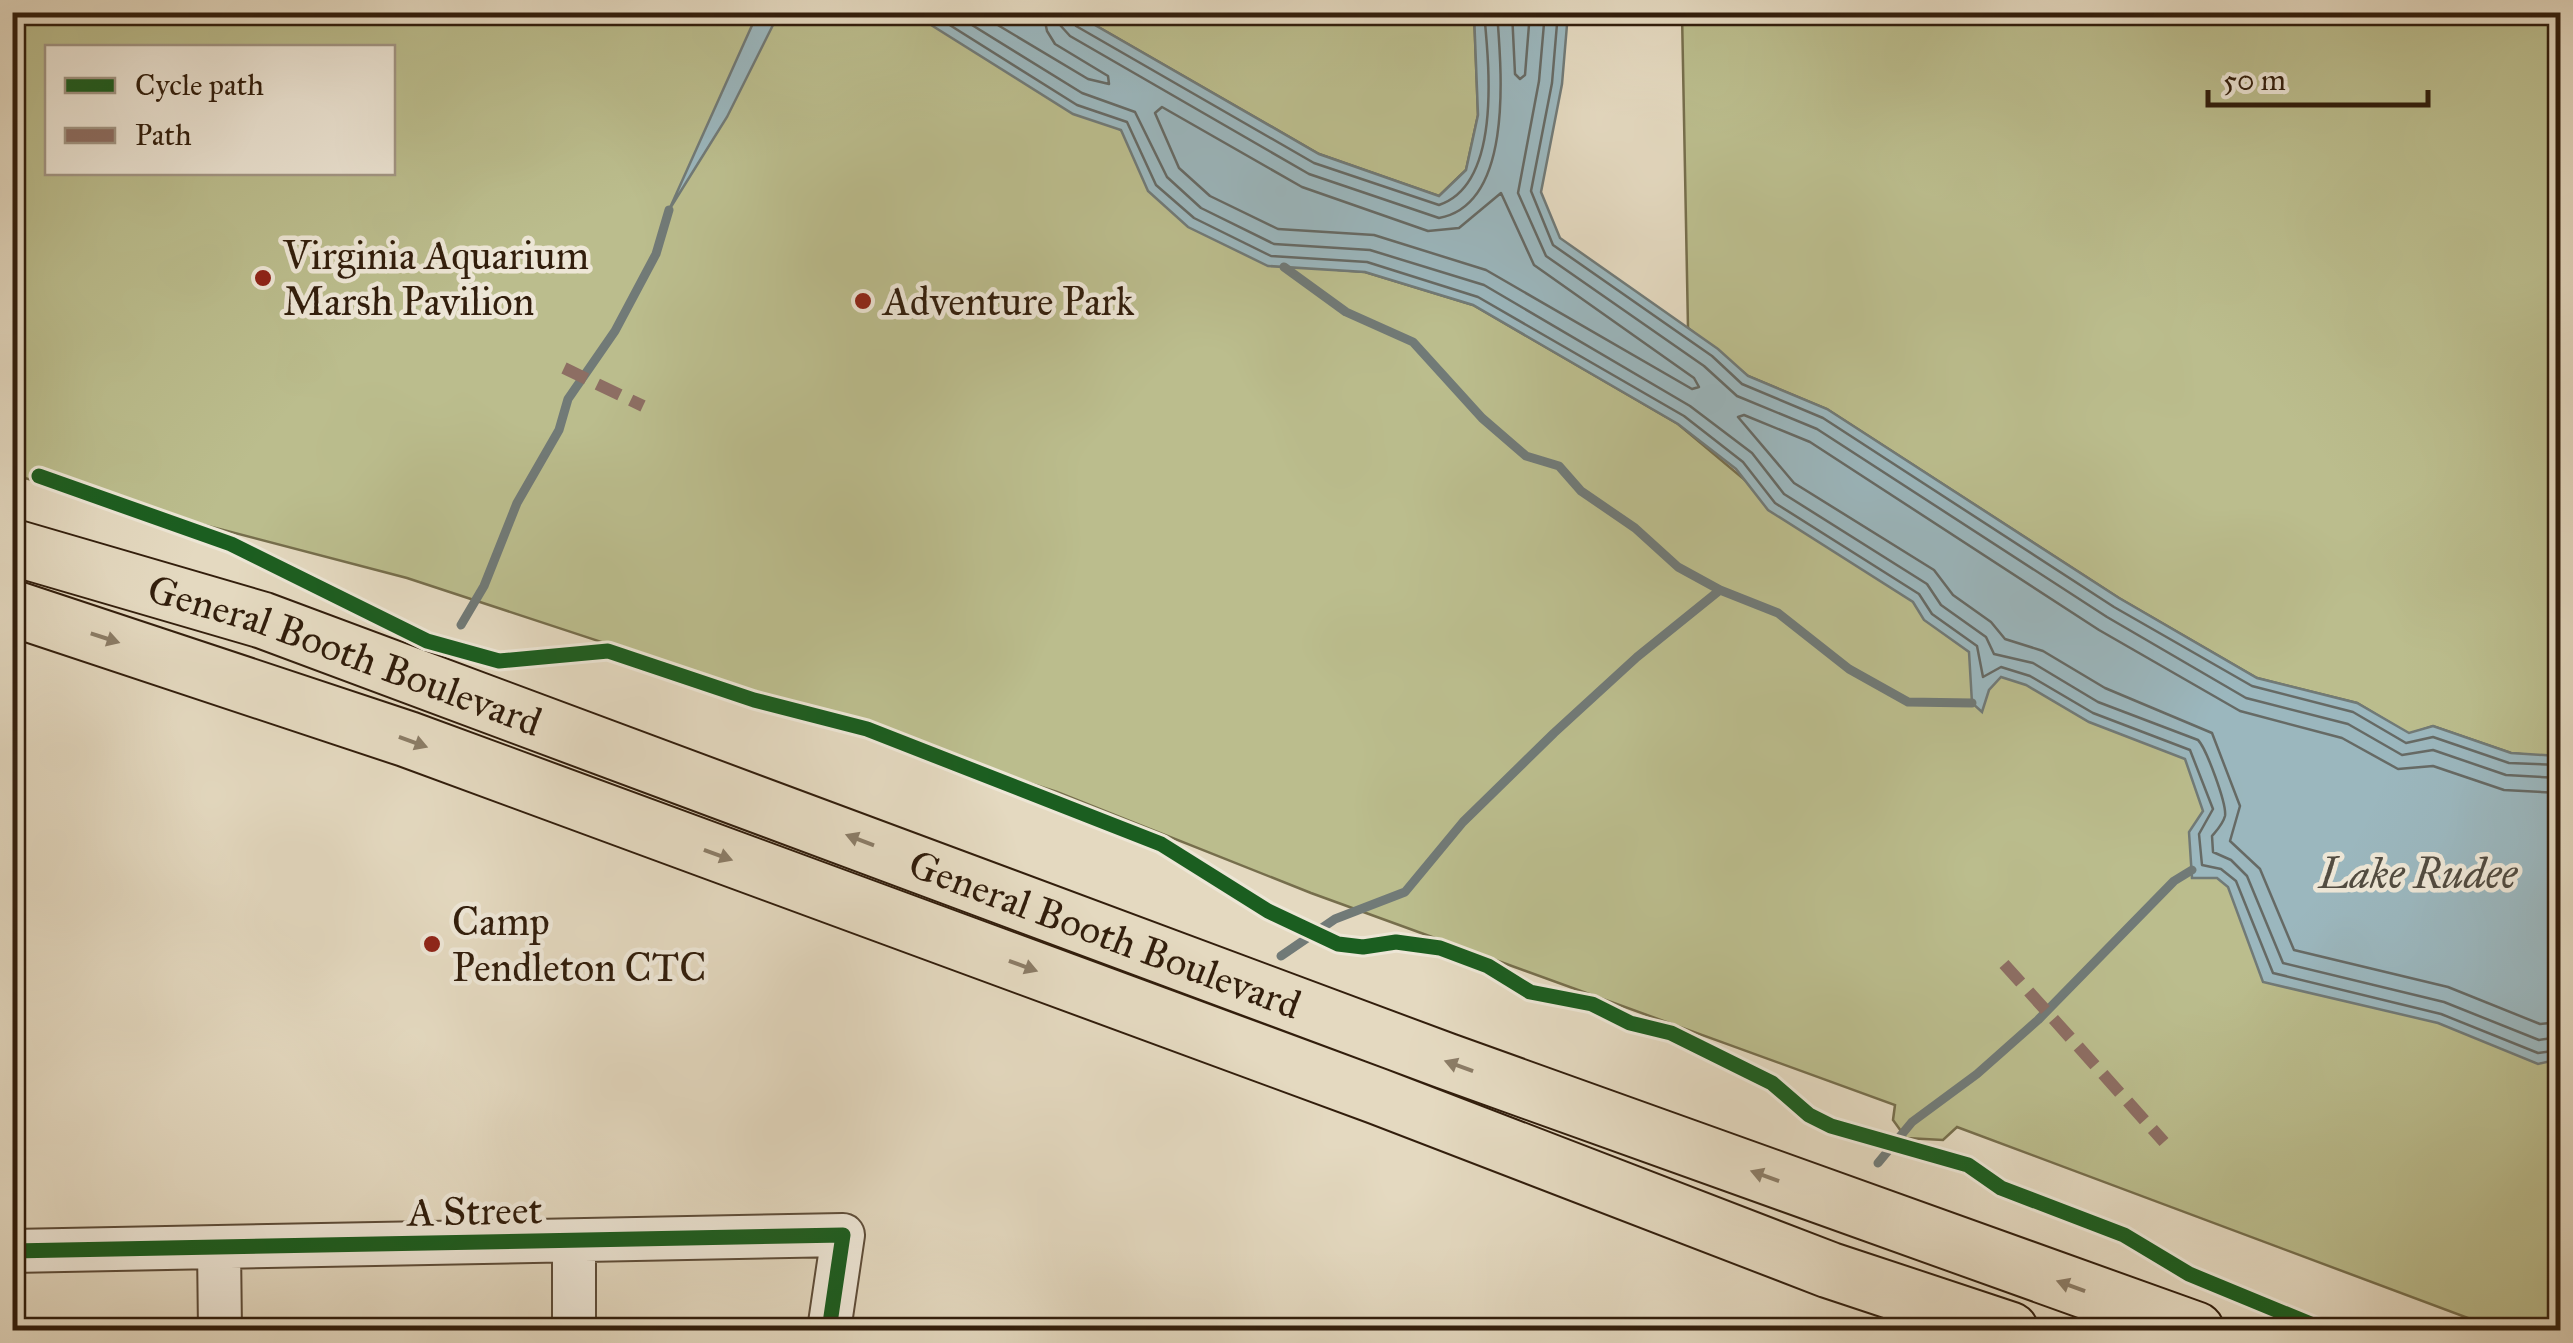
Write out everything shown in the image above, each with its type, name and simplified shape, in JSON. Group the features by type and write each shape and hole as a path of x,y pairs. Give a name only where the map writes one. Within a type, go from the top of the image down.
{"highway":[{"name":"General Booth Boulevard","path":"12,546 262,620 1446,1061 2196,1330"},
{"name":"General Booth Boulevard","path":"12,608 406,739 1340,1082 1829,1270 2010,1330"}],"street":[{"name":"A Street","path":"12,1252 843,1236 830,1330"},
{"path":"574,1242 574,1330"},
{"path":"219,1248 220,1330"}],"green space":[{"path":"12,13 939,13 1338,270 1365,272 1473,305 1678,424 1746,481 2560,874 2560,1330 2500,1330 1957,1127 1943,1140 1906,1138 1893,1120 1895,1105 1311,893 1057,792 407,578 13,475"},
{"path":"1074,13 1474,13 1478,115 1466,170 1439,196 1319,154"},
{"path":"1682,13 2560,13 2560,758 2511,753 2433,726 2409,734 2357,703 2257,678 2119,598 1827,409 1748,376 1688,328"}],"water":[{"path":"758,12 779,13 727,117 669,210"},
{"name":"Lake Rudee","path":"912,13 1074,13 1319,154 1439,196 1466,170 1478,115 1474,13 1568,13 1562,84 1541,192 1560,238 1718,349 1748,376 1827,409 2119,598 2257,678 2357,703 2409,733 2433,726 2511,753 2558,756 2560,1059 2538,1064 2438,1023 2263,982 2228,887 2217,878 2192,878 2189,832 2203,811 2185,759 2089,722 2026,685 2001,677 1989,690 1982,712 1972,703 1969,652 1924,620 1913,602 1768,510 1736,469 1678,424 1473,305 1365,272 1268,266 1188,227 1148,191 1121,130 1073,114"}],"waterway":[{"path":"461,625 484,586 517,503 559,430 568,399 615,331 656,254 669,210"},
{"path":"1284,267 1346,312 1413,342 1482,418 1526,456 1559,466 1581,491 1635,528 1678,567 1720,590"},
{"path":"1281,956 1335,919 1405,892 1463,822 1554,733 1637,657 1720,590 1778,613 1849,669 1908,702 1972,703"},
{"path":"1878,1163 1912,1122 1977,1074 2038,1020 2174,881 2192,870"}],"marked path":[{"path":"564,368 643,406"},
{"path":"2004,964 2164,1142"}],"cycle path":[{"path":"39,476 231,544 427,641 499,661 608,651 754,700 867,729 1161,844 1268,911 1338,944 1363,947 1396,942 1440,948 1488,966 1530,992 1592,1004 1630,1023 1671,1033 1772,1083 1809,1115 1831,1126 1968,1165 2001,1188 2124,1235 2189,1274 2325,1330"},
{"path":"12,1251 843,1235 829,1330"}],"place":[{"name":"Virginia Aquarium Marsh Pavilion","path":"263,278"},
{"name":"Adventure Park","path":"863,301"},
{"name":"Camp Pendleton CTC","path":"432,944"}]}
